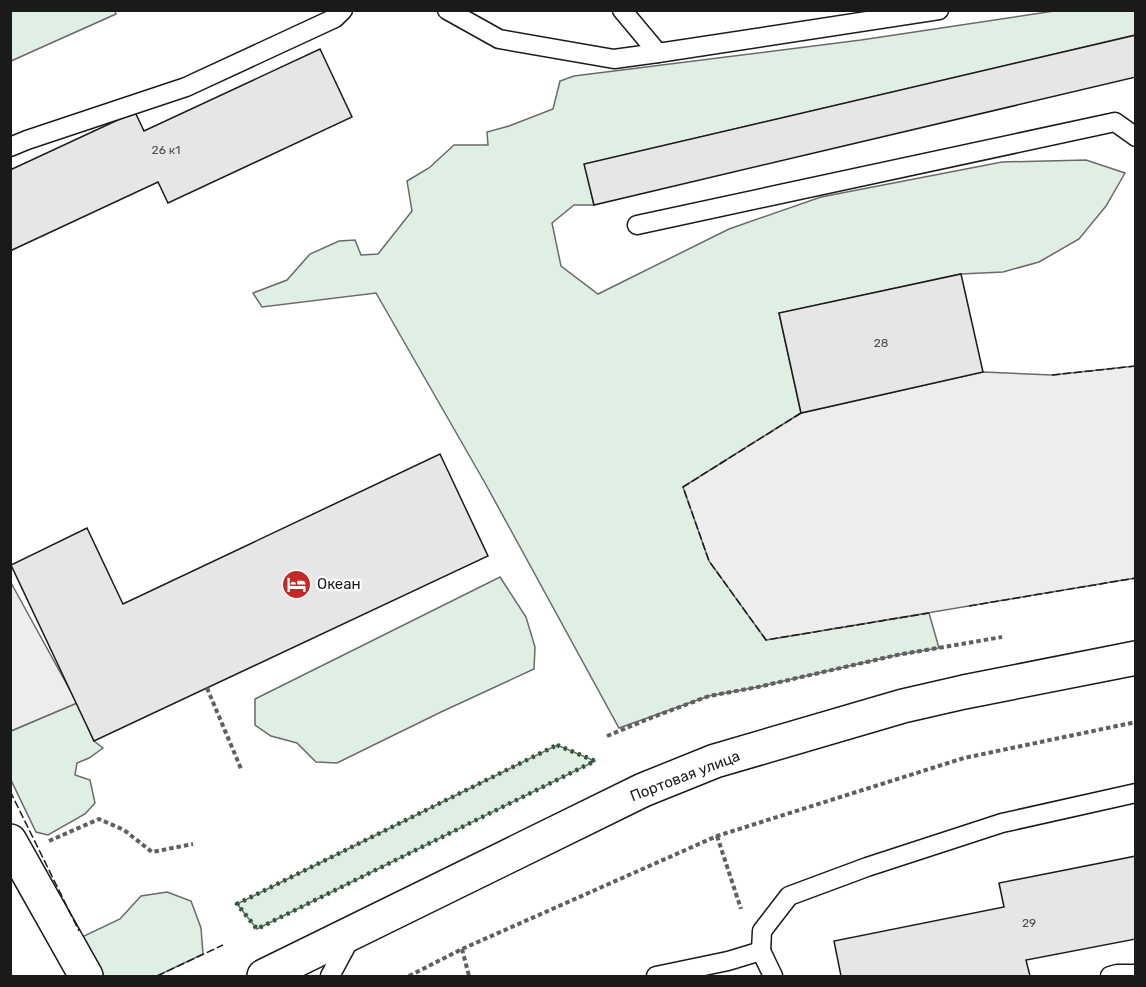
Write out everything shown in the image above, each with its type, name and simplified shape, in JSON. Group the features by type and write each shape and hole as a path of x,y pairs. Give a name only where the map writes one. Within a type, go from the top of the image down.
{"street":[{"name":"Портовая улица","path":"264,976 643,790 715,761 903,706 1136,658"},
{"path":"12,846 86,976"}],"lane":[{"path":"10,147 186,87 335,18 344,10"},
{"path":"447,10 499,39 614,59 939,10"},
{"path":"622,10 658,53"},
{"path":"637,225 1115,122 1136,136"},
{"path":"773,976 761,951 762,931 789,896 867,867 1002,823 1136,793"},
{"path":"330,976 353,933"},
{"path":"656,976 728,961 761,951"},
{"path":"1110,976 1136,974"}],"path":[{"path":"607,736 709,696 897,655 1002,637"},
{"path":"207,688 242,771"},
{"path":"409,976 462,949 717,836 964,758 1136,722"},
{"path":"12,846 46,842 99,819 124,830 152,852 193,844"},
{"path":"717,836 740,908"},
{"path":"462,949 469,976"}],"green space":[{"path":"11,11 115,11 116,14 11,61"},
{"path":"1054,11 1135,11 1135,35 585,164 594,205 574,205 552,223 561,266 598,294 729,229 821,197 1002,162 1086,160 1125,173 1106,206 1079,239 1039,262 1003,272 961,274 779,313 801,413 683,487 766,640 929,613 939,648 709,696 619,728 485,483 376,293 262,307 253,293 287,280 310,254 339,241 355,240 361,255 378,254 412,211 407,181 429,168 454,145 488,145 487,132 553,109 560,81 574,76 861,40"},
{"path":"500,577 526,617 535,647 534,669 337,763 316,762 297,743 271,736 255,725 255,699"},
{"path":"77,703 94,741 103,748 77,763 75,775 90,780 95,803 85,814 48,835 36,832 11,780 11,731"},
{"path":"557,745 595,761 257,929 237,904"},
{"path":"167,892 191,901 201,928 203,954 157,976 101,976 82,937 120,919 141,896"}],"shaded area":[{"path":"1135,366 1135,578 766,640 709,561 683,487 801,413 983,372 1052,375"},
{"path":"10,581 77,703 11,731 10,731"}],"building":[{"path":"1136,35 1136,77 594,205 584,164"},
{"path":"320,49 352,117 168,203 158,182 10,251 10,170 135,112 144,131"},
{"path":"961,274 983,372 801,413 779,313"},
{"name":"Океан","path":"440,454 488,556 94,741 11,565 87,528 123,604"},
{"path":"1136,856 1136,939 1026,960 1030,976 841,976 834,941 1004,907 999,883"}],"hedge":[{"path":"557,745 595,761 257,929 237,904 557,745"}],"fence":[{"path":"1052,375 1136,366"},
{"path":"801,413 683,487 709,561 766,640 929,613"},
{"path":"969,606 1136,578"},
{"path":"10,791 79,931"},
{"path":"157,976 223,945"}],"place":[{"name":"Океан","path":"296,584"}]}
